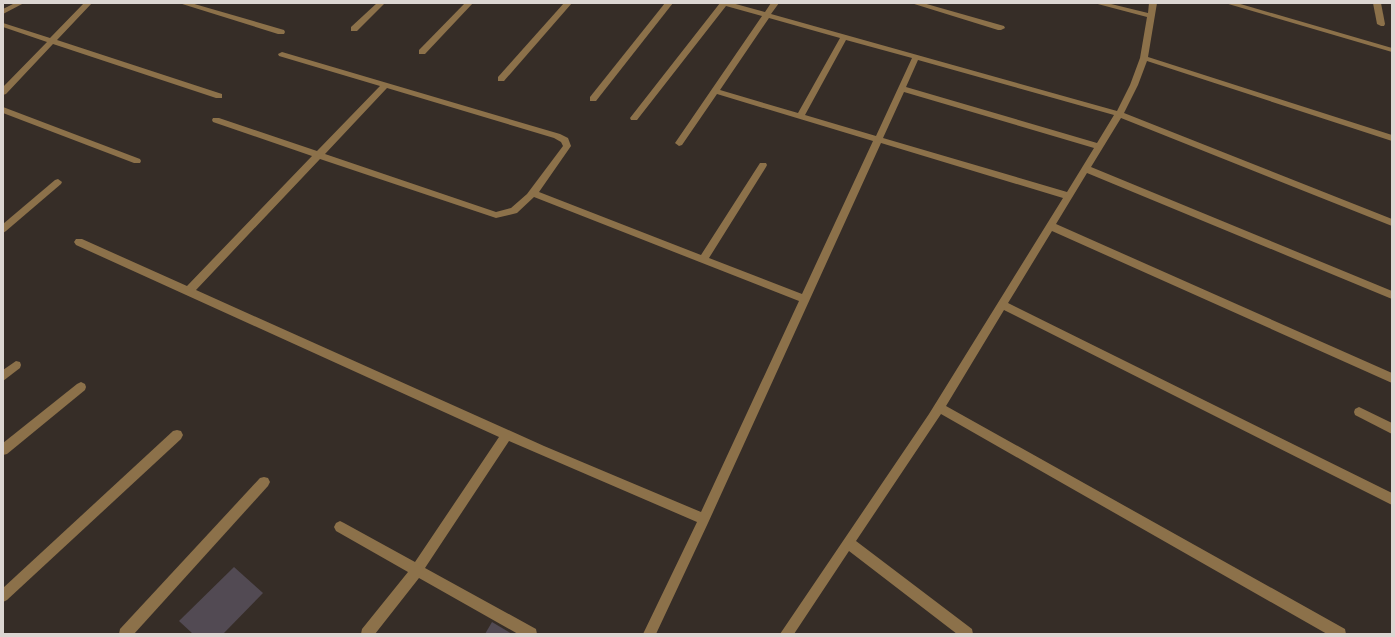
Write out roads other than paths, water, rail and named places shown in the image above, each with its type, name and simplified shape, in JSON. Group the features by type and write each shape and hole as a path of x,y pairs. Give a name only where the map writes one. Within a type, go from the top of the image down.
{"street":[{"path":"3,12 20,3"},
{"path":"3,92 88,3"},
{"path":"183,3 281,32"},
{"path":"354,29 381,3"},
{"path":"422,52 469,3"},
{"path":"501,79 568,3"},
{"path":"593,99 669,3"},
{"path":"634,118 724,3 1120,114 1392,223"},
{"path":"679,143 775,3"},
{"path":"915,3 1001,28"},
{"path":"1098,3 1151,16"},
{"path":"786,634 939,408 1120,114 1134,85 1144,58 1153,3"},
{"path":"1229,3 1392,50"},
{"path":"1377,3 1381,24"},
{"path":"3,25 219,96"},
{"path":"800,116 844,37"},
{"path":"216,120 496,215 506,214 516,209 532,193 567,146 565,140 557,136 282,54"},
{"path":"649,634 704,519 916,57"},
{"path":"1144,58 1392,138"},
{"path":"189,291 386,84"},
{"path":"901,88 1099,147"},
{"path":"715,91 1069,196"},
{"path":"3,110 137,161"},
{"path":"703,260 763,165"},
{"path":"1086,169 1392,295"},
{"path":"3,229 58,182"},
{"path":"532,193 805,299"},
{"path":"3,216 14,220"},
{"path":"1051,226 1392,378"},
{"path":"79,242 507,435 704,519"},
{"path":"1002,305 1392,499"},
{"path":"3,376 16,366"},
{"path":"3,450 81,387"},
{"path":"939,408 1340,634"},
{"path":"1359,412 1392,429"},
{"path":"3,596 177,435"},
{"path":"367,634 417,570 507,435"},
{"path":"125,634 264,482"},
{"path":"340,527 531,634"},
{"path":"848,543 967,634"}]}
